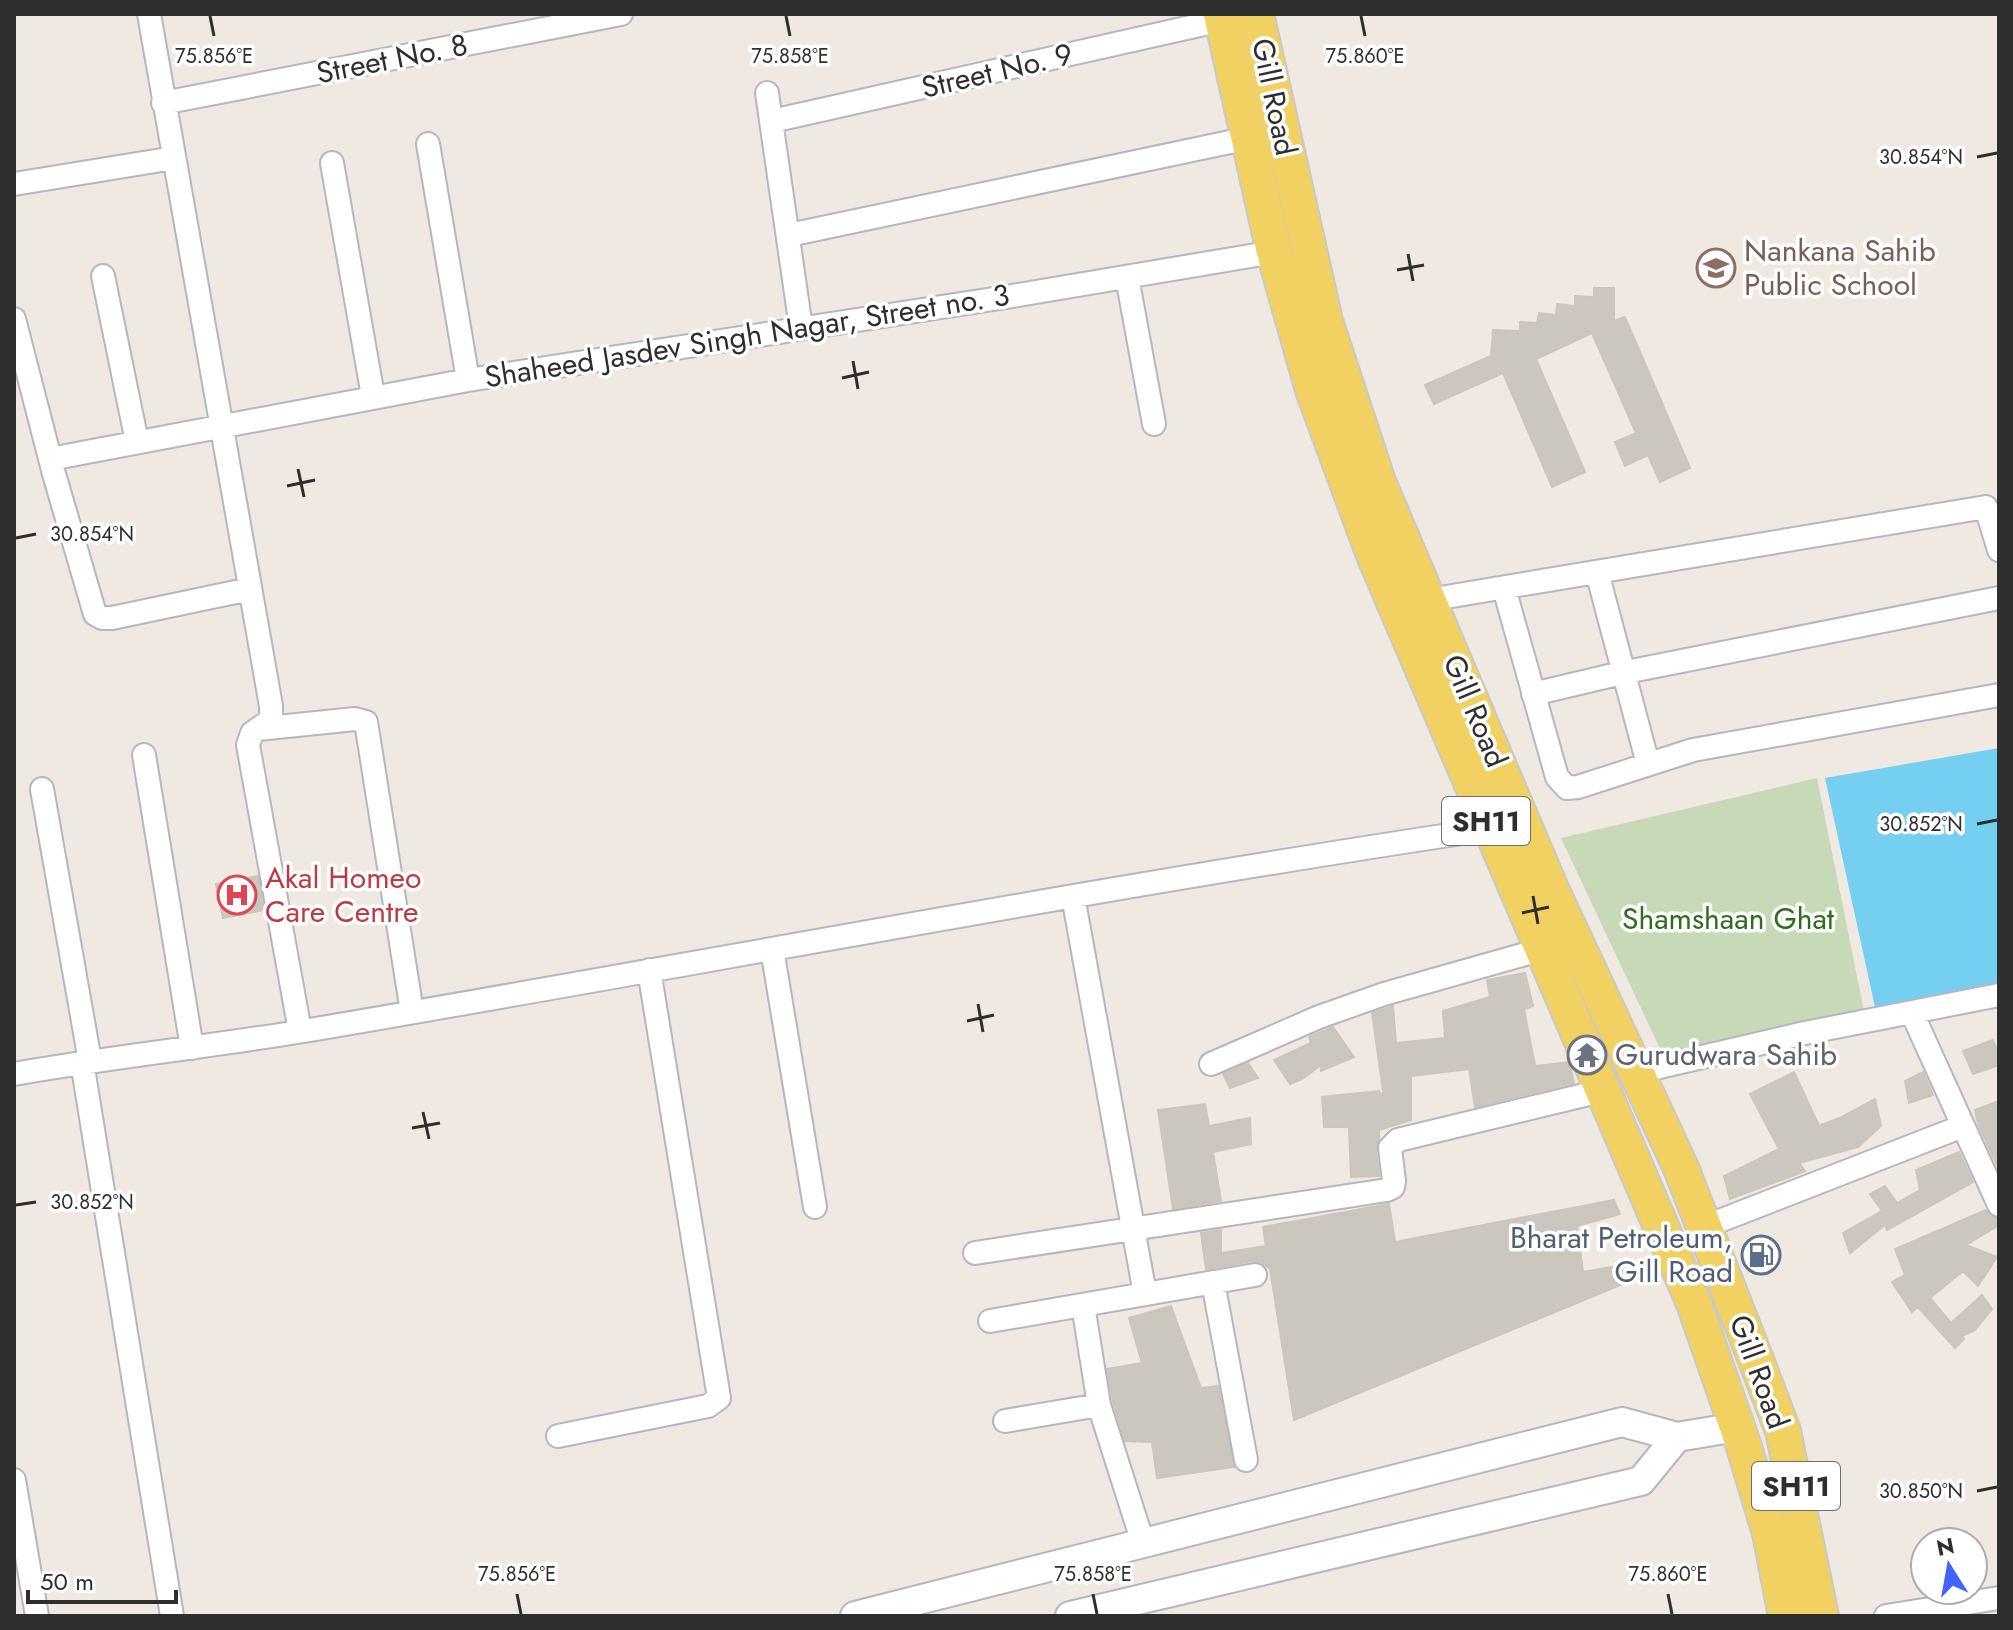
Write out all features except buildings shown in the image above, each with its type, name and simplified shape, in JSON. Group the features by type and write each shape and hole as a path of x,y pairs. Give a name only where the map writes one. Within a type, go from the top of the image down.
{"main road":[{"name":"Gill Road","path":"1256,14 1325,321 1378,482 1551,889 1638,1072 1704,1227 1783,1431 1821,1616"},
{"name":"Gill Road","path":"1221,17 1274,252 1313,390 1368,540 1695,1306 1770,1533 1786,1616"}],"street":[{"path":"149,14 272,712 271,720 252,733 248,745 300,1031"},
{"name":"Street No. 8","path":"163,103 621,14"},
{"name":"Street No. 9","path":"772,121 1221,17"},
{"path":"767,93 801,328"},
{"path":"789,235 1249,138"},
{"path":"428,144 468,380"},
{"path":"14,184 174,158"},
{"path":"332,163 373,396"},
{"name":"Shaheed Jasdev Singh Nagar, Street no. 3","path":"50,459 373,396 1274,252"},
{"path":"103,276 137,442"},
{"path":"1127,277 1154,424"},
{"path":"15,328 95,614 112,618 250,589"},
{"path":"1428,600 1992,506 1999,550"},
{"path":"1597,572 1648,764"},
{"path":"1504,588 1557,777 1567,788 1704,748 1999,695"},
{"path":"1533,694 1626,672 1999,598"},
{"path":"258,729 355,719 366,722 412,1012"},
{"path":"144,755 192,1048"},
{"path":"42,789 172,1616"},
{"path":"14,1074 300,1031 1073,896 1489,829"},
{"path":"1073,896 1145,1294"},
{"path":"772,949 815,1207"},
{"path":"1211,1064 1330,1013 1384,994 1543,949"},
{"path":"558,1436 708,1406 719,1398 649,970"},
{"path":"1638,1072 1805,1033 1999,995"},
{"path":"1912,1013 1999,1205"},
{"path":"975,1253 1387,1190 1393,1187 1394,1181 1390,1148 1398,1140 1605,1090"},
{"path":"1704,1227 1963,1126"},
{"path":"990,1321 1255,1275"},
{"path":"1213,1282 1246,1460"},
{"path":"1083,1305 1099,1405 1143,1543"},
{"path":"1005,1421 1099,1405"},
{"path":"855,1616 1622,1422 1677,1437 1737,1427"},
{"path":"1070,1616 1641,1481 1677,1437"},
{"path":"14,1480 37,1616"},
{"path":"1886,1616 1999,1598"}],"green space":[{"name":"Shamshaan Ghat","path":"1817,778 1864,1011 1662,1053 1561,838"}],"water":[{"path":"1999,748 1999,982 1875,1007 1825,778"}],"place":[{"name":"Nankana Sahib Public School","path":"1716,268"},
{"name":"Akal Homeo Care Centre","path":"237,895"},
{"name":"Gurudwara Sahib","path":"1587,1055"},
{"name":"Bharat Petroleum, Gill Road","path":"1761,1255"}]}
